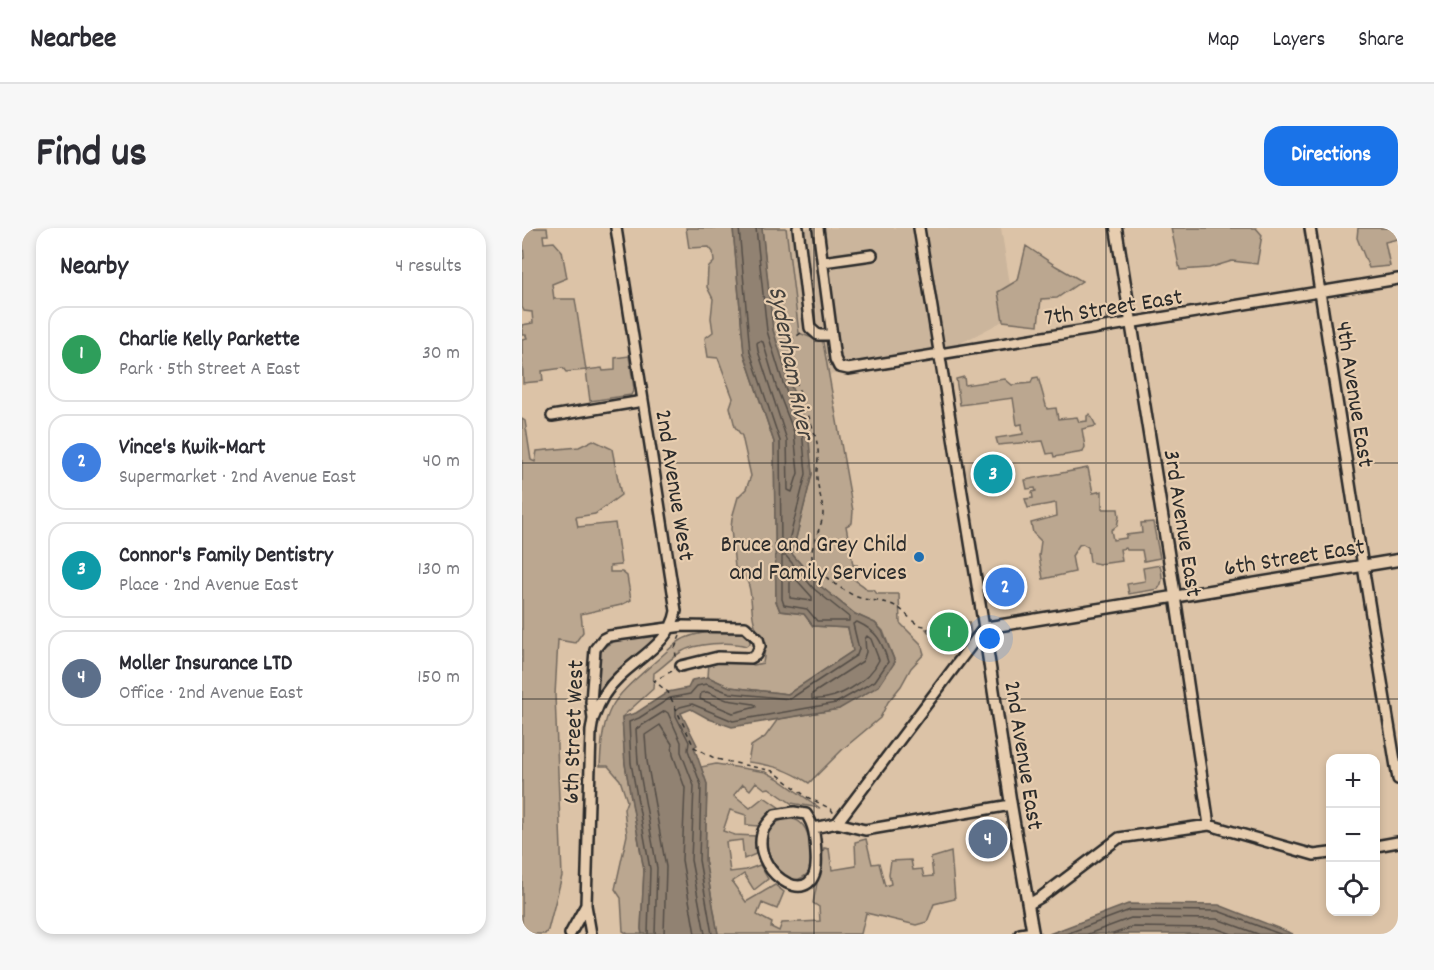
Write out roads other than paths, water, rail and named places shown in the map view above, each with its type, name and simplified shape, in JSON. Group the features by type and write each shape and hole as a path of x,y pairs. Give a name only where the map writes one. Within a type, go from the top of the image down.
{"main road":[{"name":"3rd Avenue East","path":"1116,228 1174,596"},
{"name":"6th Street East","path":"984,627 1398,561"},
{"name":"2nd Avenue East","path":"984,627 1033,933"}],"street":[{"name":"2nd Avenue West","path":"616,228 676,602 675,619 671,627"},
{"path":"798,228 810,328 818,335 832,335 818,228"},
{"name":"2nd Avenue East","path":"919,228 984,627"},
{"name":"4th Avenue East","path":"1310,228 1362,566 1398,779"},
{"path":"823,262 872,255"},
{"name":"7th Street East","path":"832,335 836,363 839,367 848,369 1398,279"},
{"path":"552,416 643,401"},
{"name":"3rd Avenue East","path":"1174,596 1209,825"},
{"name":"6th Street West","path":"586,905 593,719 591,702 595,649 598,643 609,636 683,626 745,627 758,639 760,646 756,656 751,658 718,657 679,662"},
{"path":"593,719 604,695 617,678 662,640 671,627"},
{"path":"837,823 984,627"},
{"path":"814,828 837,823 865,830 1011,805"},
{"path":"794,812 806,814 814,828 816,870 811,880 800,886 790,885 777,878 767,864 761,848 762,833 769,822 775,815 794,812"},
{"path":"1029,904 1119,838 1209,825 1314,855 1326,854"},
{"path":"1380,845 1398,842"},
{"path":"570,934 586,905"},
{"path":"586,905 591,934"},
{"path":"1020,934 1033,933"}],"water":[{"path":"733,228 762,228 773,330 789,381 808,429 812,474 792,554 819,585 855,614 875,623 882,631 895,662 879,686 839,709 732,727 709,719 691,709 681,713 697,745 694,747 707,784 705,860 718,934 642,934 644,870 625,764 622,717 636,713 668,692 688,688 692,680 708,677 730,687 788,694 853,651 848,628 813,626 804,614 780,611 776,601 774,442 744,353"},
{"path":"1128,904 1219,905 1293,934 1049,934"}],"place":[{"name":"Connor's Family Dentistry","path":"993,474"},
{"name":"Bruce and Grey Child and Family Services","path":"919,557"},
{"name":"Vince's Kwik-Mart","path":"1005,587"},
{"name":"Charlie Kelly Parkette","path":"949,632"},
{"name":"Moller Insurance LTD","path":"988,839"}],"water label":[{"name":"Sydenham River","path":"793,362"}]}
